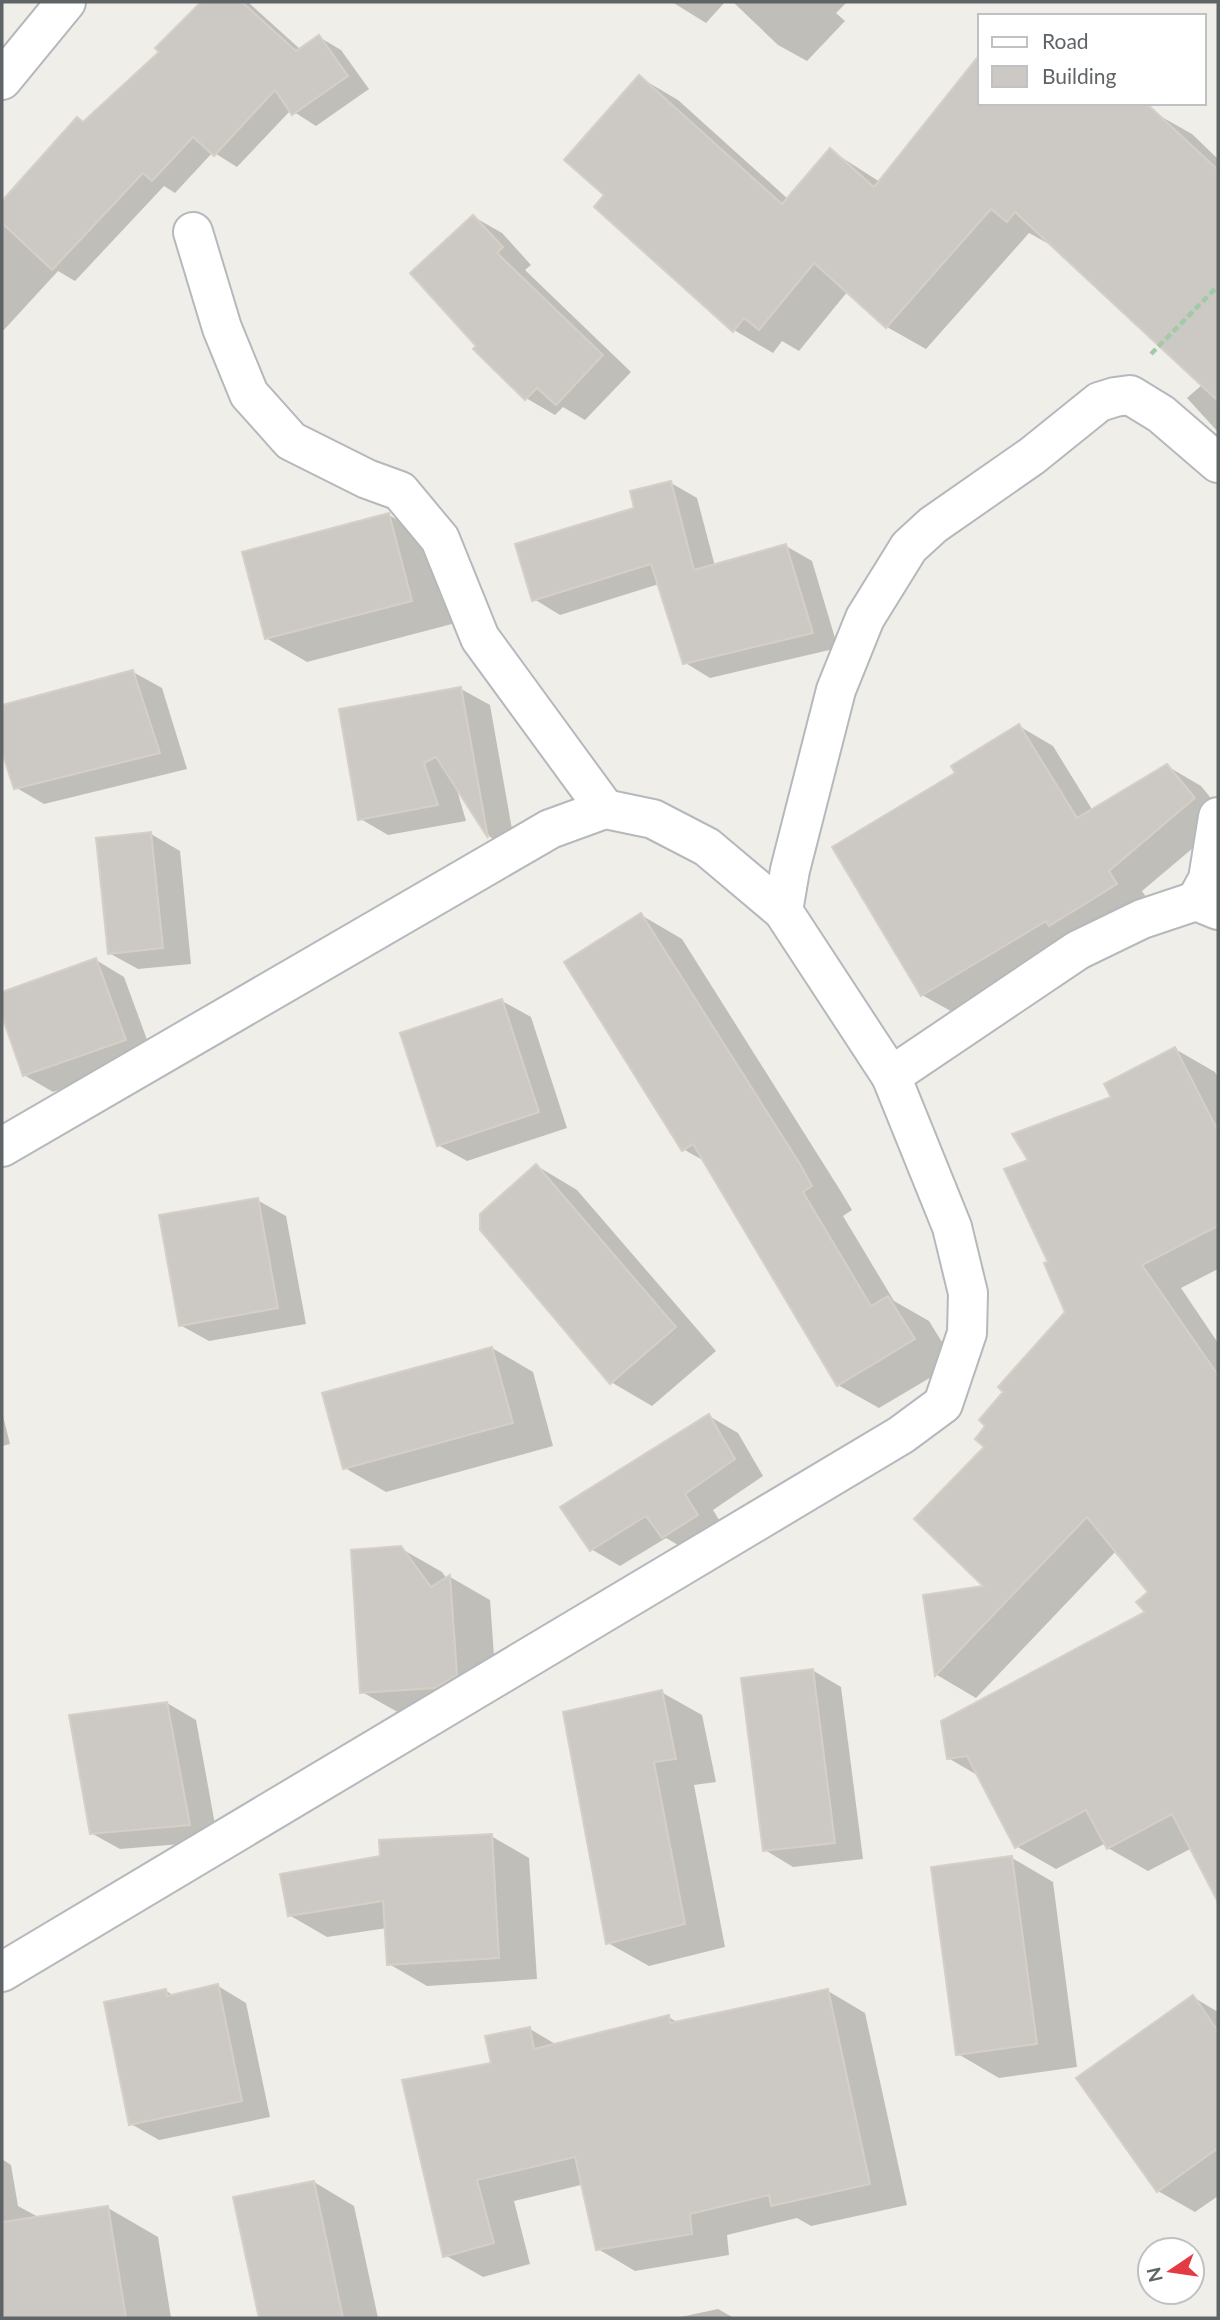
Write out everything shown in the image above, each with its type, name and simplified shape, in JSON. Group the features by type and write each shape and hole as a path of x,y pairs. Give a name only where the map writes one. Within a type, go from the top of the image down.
{"street":[{"path":"2,80 66,2"},
{"path":"193,232 222,328 250,394 291,441 367,479 400,491 440,539 480,638 605,808"},
{"path":"783,911 790,870 836,690 865,618 909,547 933,525 1032,456 1099,402 1130,395 1179,427 1218,463"},
{"path":"2,1147 550,830 605,808 653,819 708,847 783,911 891,1076 952,1227 968,1293 967,1333 943,1404 901,1435 2,1972"},
{"path":"891,1076 1079,950 1142,919 1207,906 1208,879 1218,817"}],"path":[{"path":"1130,395 1145,360 1218,286"}],"building":[{"path":"201,2 242,2 296,51 319,35 348,76 292,115 275,90 214,156 193,137 152,181 143,173 52,270 2,223 2,201 77,117 83,122 159,52 155,48"},
{"path":"978,57 978,105 1148,105 1218,170 1218,401 1015,212 1007,222 991,209 886,328 814,263 759,330 744,318 733,332 594,207 604,195 564,160 639,75 782,204 830,148 874,187"},
{"path":"473,215 503,247 497,253 603,355 556,405 537,388 525,400 473,349 476,346 410,273"},
{"path":"671,481 694,570 786,544 813,633 683,664 651,564 532,601 515,544 634,508 630,491"},
{"path":"389,513 412,601 265,639 242,552"},
{"path":"133,670 160,753 14,789 2,752 2,705"},
{"path":"461,687 488,838 436,757 424,763 438,805 358,820 339,709"},
{"path":"1019,724 1077,818 1167,764 1195,798 1109,871 1117,884 1049,926 1046,921 921,996 832,847 955,773 951,766"},
{"path":"151,832 163,948 108,954 96,838"},
{"path":"641,913 800,1164 812,1186 803,1192 871,1306 888,1296 915,1339 837,1386 693,1144 682,1151 564,962"},
{"path":"96,958 126,1040 23,1076 2,1016 2,992"},
{"path":"502,999 539,1112 437,1146 400,1033"},
{"path":"1175,1047 1218,1131 1218,1226 1142,1265 1218,1375 1218,1902 1172,1814 1107,1849 1086,1810 1015,1848 967,1756 947,1759 941,1721 1145,1612 1136,1602 1148,1592 1087,1517 935,1676 923,1595 983,1586 914,1519 984,1447 975,1439 985,1426 979,1420 1003,1392 998,1387 1065,1312 1044,1263 1048,1262 1004,1169 1028,1160 1012,1134 1111,1097 1104,1084"},
{"path":"536,1164 676,1327 610,1384 480,1230 480,1214"},
{"path":"258,1198 278,1308 179,1326 159,1215"},
{"path":"492,1347 513,1423 343,1469 322,1393"},
{"path":"709,1414 735,1459 685,1494 698,1515 662,1538 646,1516 590,1551 560,1507"},
{"path":"401,1546 431,1587 450,1575 457,1675 435,1688 360,1693 351,1550"},
{"path":"813,1669 835,1843 763,1851 741,1678"},
{"path":"662,1690 676,1759 654,1762 685,1924 606,1944 563,1712"},
{"path":"167,1702 190,1825 90,1834 69,1715"},
{"path":"492,1834 499,1958 387,1965 383,1901 288,1916 280,1874 380,1856 379,1840"},
{"path":"1012,1856 1037,2044 956,2055 931,1867"},
{"path":"218,1984 242,2101 129,2125 104,2002 166,1989 167,1996"},
{"path":"828,1989 870,2184 771,2206 769,2195 690,2214 692,2234 596,2250 575,2157 477,2180 494,2243 443,2257 402,2080 491,2063 485,2036 530,2027 534,2049 669,2015 670,2023"},
{"path":"1193,1995 1218,2031 1218,2148 1157,2192 1076,2078"},
{"path":"314,2181 343,2318 259,2318 233,2197"},
{"path":"108,2206 126,2318 2,2318 2,2222"}]}
